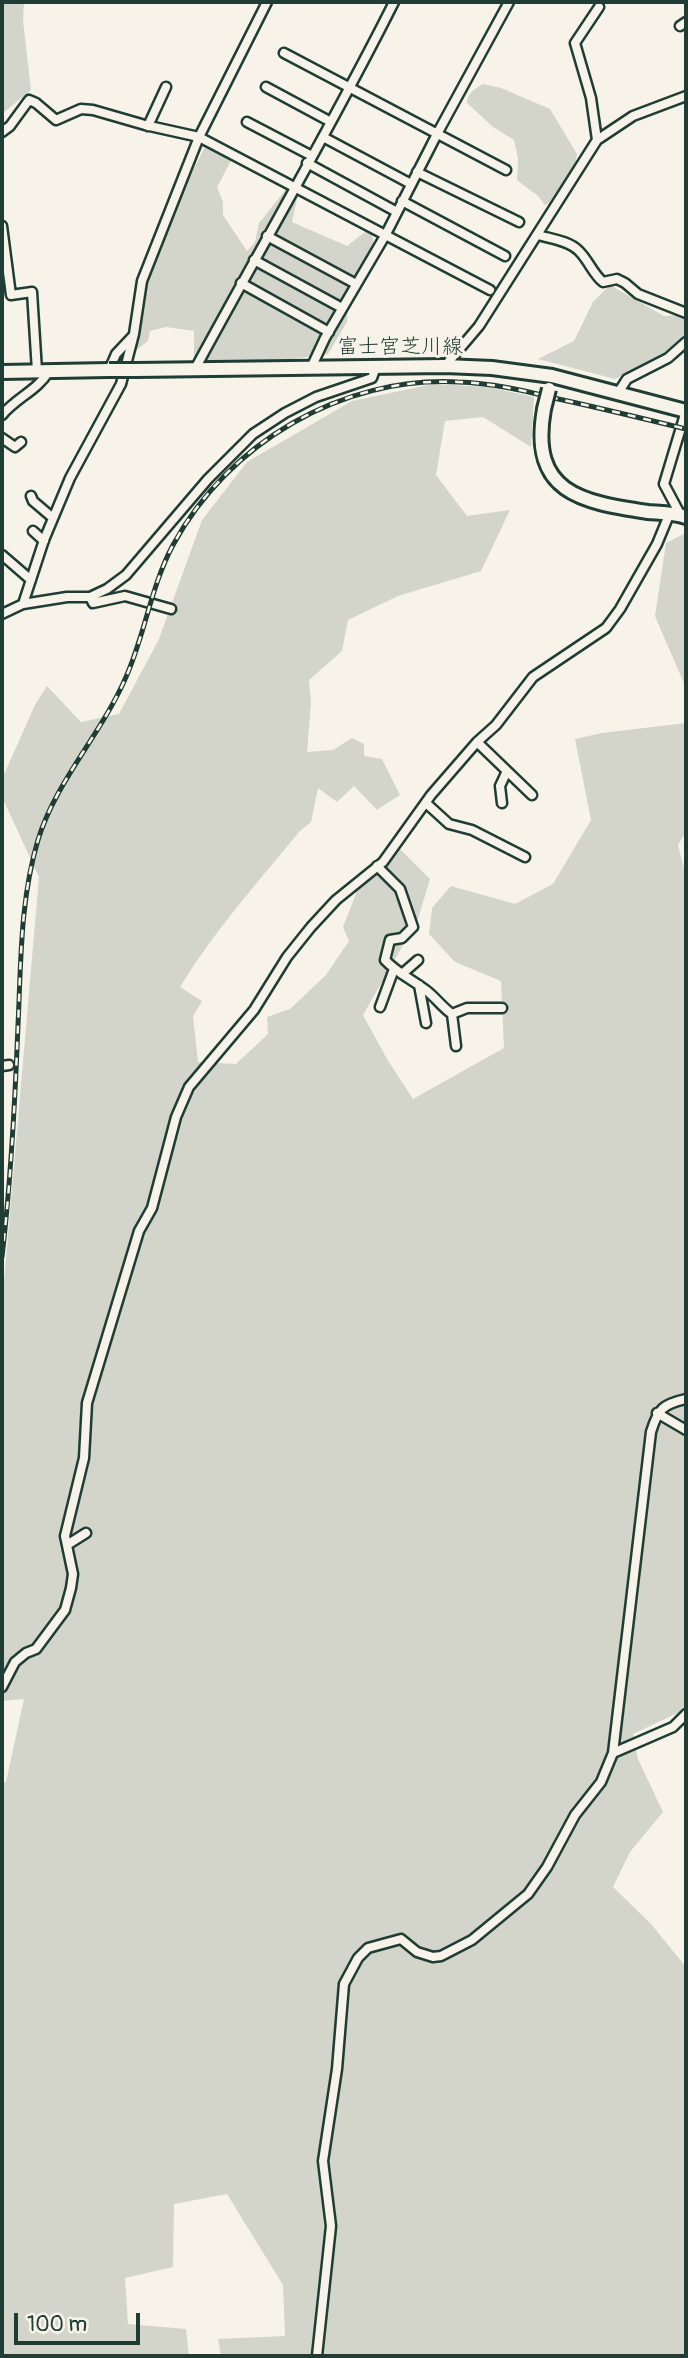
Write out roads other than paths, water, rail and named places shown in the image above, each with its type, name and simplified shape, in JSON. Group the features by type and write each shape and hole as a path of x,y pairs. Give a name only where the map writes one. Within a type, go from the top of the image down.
{"main road":[{"name":"富士宮芝川線","path":"2,372 445,366 492,368 550,382 618,393 686,411"},
{"path":"550,382 542,424 542,453 555,478 575,496 602,505 679,516"}],"street":[{"path":"23,604 44,541 70,478 121,384 134,334 142,281 199,137 267,2"},
{"path":"195,369 351,88 394,2"},
{"path":"311,368 342,308 386,234 509,2"},
{"path":"597,140 591,98 575,43 599,7"},
{"path":"284,52 506,170"},
{"path":"148,126 166,87"},
{"path":"266,87 331,122"},
{"path":"445,366 479,326 597,140 633,116 686,96"},
{"path":"2,132 10,126 29,100 55,120 81,109 93,110 199,137 295,185 490,290"},
{"path":"247,122 397,212"},
{"path":"323,137 411,184"},
{"path":"417,172 519,222"},
{"path":"402,201 505,256"},
{"path":"2,226 6,293 32,292 44,380 11,404 2,415"},
{"path":"538,235 566,243 579,251 603,282 617,279 638,294 686,313"},
{"path":"267,236 356,284"},
{"path":"254,260 342,308"},
{"path":"242,284 329,332"},
{"path":"109,370 116,354 134,334"},
{"path":"618,393 627,379 668,358 686,342"},
{"path":"2,614 23,604 67,597 90,597 126,575 208,479 253,434 316,397 372,378 376,367"},
{"path":"2,1687 15,1662 36,1649 65,1610 73,1574 65,1536 84,1458 87,1403 139,1231 152,1208 176,1117 186,1093 254,1010 287,957 311,927 336,900 383,862 426,803 496,725 533,677 606,628 620,609 657,544 679,516 664,484 686,411"},
{"path":"2,438 15,447 21,442"},
{"path":"31,496 33,501 53,518"},
{"path":"33,531 44,541"},
{"path":"3,558 31,580"},
{"path":"90,597 93,603 125,596 172,609"},
{"path":"478,742 532,795"},
{"path":"502,803 500,786 507,771"},
{"path":"426,803 449,824 472,830 525,857"},
{"path":"377,866 400,889 413,927 402,937 390,940 386,960 394,970 430,993 452,1014 456,1046"},
{"path":"402,974 418,960"},
{"path":"380,1007 394,970"},
{"path":"419,985 426,1023"},
{"path":"452,1014 467,1008 502,1009"},
{"path":"317,2356 331,2225 323,2161 337,2070 344,1984 358,1958 368,1948 401,1939 418,1952 433,1957 442,1956 472,1940 528,1894 547,1867 575,1815 601,1782 613,1754 651,1432 657,1413 670,1403 686,1399"},
{"path":"657,1413 686,1430"},
{"path":"67,1545 86,1533"},
{"path":"613,1754 673,1727 686,1714"}],"railway":[{"path":"2,1257 12,1141 22,932 32,863 46,818 56,798 105,718 126,677 165,561 196,508 224,476 257,447 293,423 331,404 372,391 415,383 458,382 498,386 686,429"}]}
